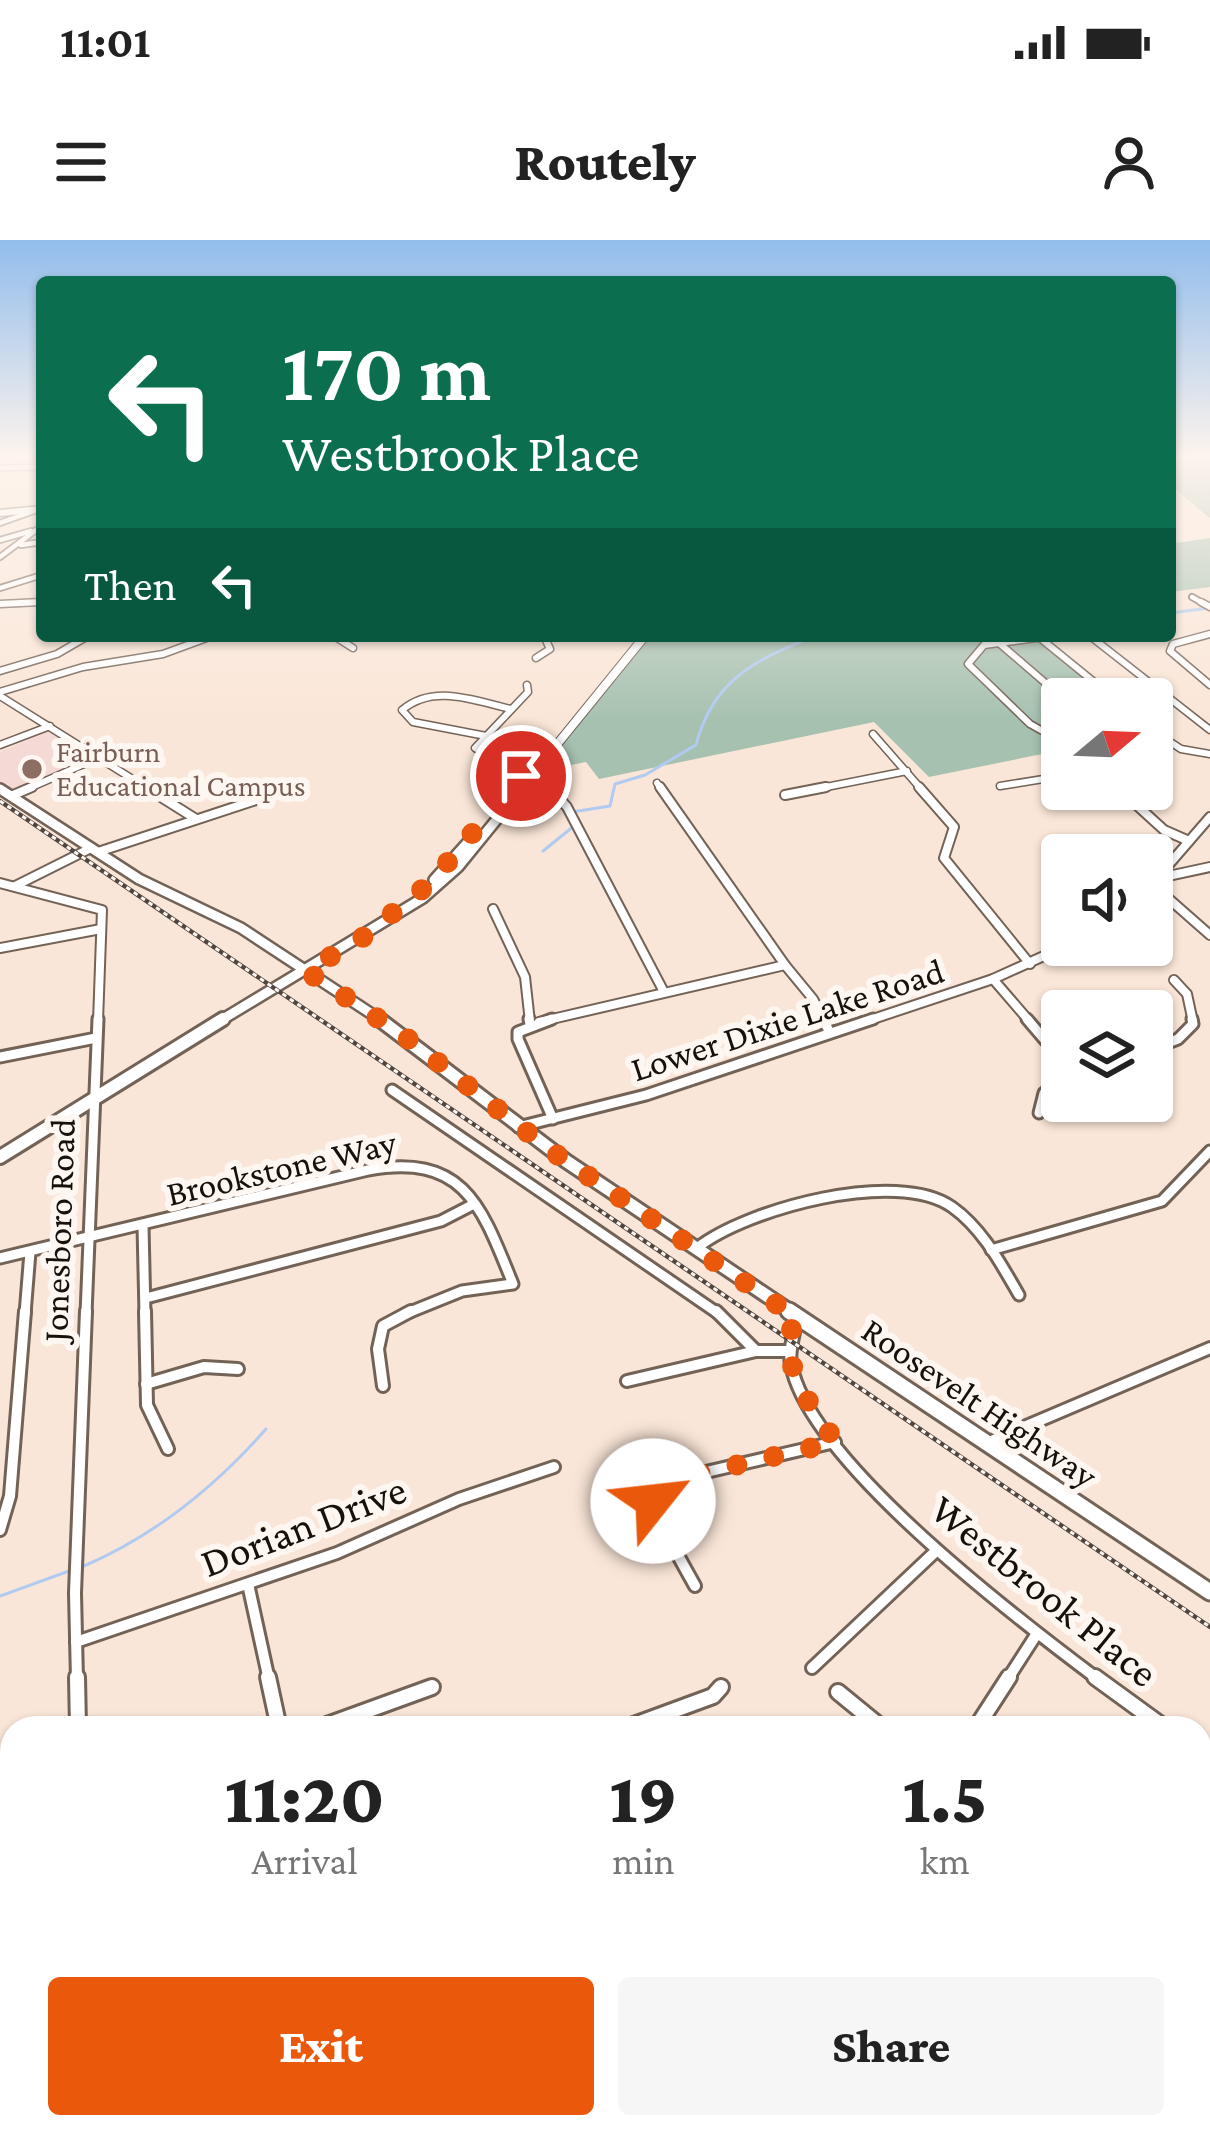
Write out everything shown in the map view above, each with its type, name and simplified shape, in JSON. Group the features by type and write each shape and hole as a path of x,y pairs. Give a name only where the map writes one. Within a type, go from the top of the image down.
{"main road":[{"path":"362,938 441,873 518,772 534,761 636,642"},
{"path":"0,1156 398,919 458,868 636,642"},
{"name":"Roosevelt Highway","path":"0,789 165,893 241,928 403,1035 518,1127 1210,1592"}],"street":[{"path":"0,557 20,545"},
{"path":"0,588 36,577"},
{"path":"1192,597 1210,608"},
{"path":"0,615 3,604 36,602"},
{"path":"1210,634 1172,644 1171,651 1210,685"},
{"path":"12,688 0,676 78,642"},
{"path":"0,694 83,667 163,654 196,642"},
{"path":"344,642 353,648"},
{"path":"536,658 550,649 547,642"},
{"path":"1007,642 976,650 968,660 969,668 1041,730"},
{"path":"1045,642 1089,678"},
{"path":"1098,642 1210,730"},
{"path":"999,643 1041,679"},
{"path":"518,772 476,748 527,692 527,685"},
{"path":"0,694 196,819"},
{"path":"486,736 413,722 402,710 416,698 440,695 512,710"},
{"path":"0,745 50,726"},
{"path":"873,734 954,827 944,853 947,862 1030,964"},
{"path":"1173,744 1210,754"},
{"path":"11,796 100,757"},
{"path":"785,795 908,772"},
{"path":"1000,786 1041,779"},
{"path":"657,783 813,999 829,1031"},
{"path":"553,791 567,807 664,992"},
{"path":"14,886 95,850 256,800"},
{"path":"1142,810 1164,830 1189,842"},
{"path":"1173,860 1210,817"},
{"path":"1173,877 1210,867"},
{"path":"0,883 102,910 101,929 0,948"},
{"path":"1173,900 1210,935"},
{"path":"494,910 525,977 530,1024"},
{"name":"Jonesboro Road","path":"78,1716 87,1240 101,929"},
{"name":"Lower Dixie Lake Road","path":"518,1127 646,1095 1041,958"},
{"path":"553,1119 518,1039 518,1032 530,1024 785,965"},
{"path":"992,979 1041,1036"},
{"path":"1173,1042 1193,1024 1187,994 1174,980"},
{"path":"0,1057 96,1037"},
{"path":"392,1090 717,1311 756,1352"},
{"path":"1039,1113 1041,1105"},
{"path":"992,1250 1162,1201 1179,1189 1195,1160 1210,1150"},
{"name":"Brookstone Way","path":"0,1258 418,1163 434,1169 485,1217 513,1283 420,1305 383,1326 378,1349 383,1386"},
{"path":"697,1248 729,1226 885,1187 918,1191 946,1202 968,1219 1019,1295"},
{"path":"146,1298 441,1221 474,1204"},
{"path":"143,1226 147,1405 168,1449"},
{"path":"0,1530 8,1509 30,1252"},
{"path":"627,1382 756,1352 789,1352 790,1330 797,1318"},
{"path":"988,1443 1210,1348"},
{"name":"Westbrook Place","path":"789,1352 808,1398 836,1442 936,1551 1036,1635 1148,1716"},
{"path":"146,1384 206,1366 224,1364 238,1369"},
{"path":"0,1432 15,1431"},
{"path":"695,1586 656,1516 656,1489 676,1479 836,1442"},
{"name":"Dorian Drive","path":"76,1642 337,1553 459,1499 554,1467"},
{"path":"812,1668 936,1551"},
{"path":"248,1584 276,1716"},
{"path":"984,1716 1036,1635"},
{"path":"352,1716 432,1687"},
{"path":"659,1716 713,1696 721,1687"},
{"path":"838,1691 868,1716"}],"shaded area":[{"name":"Fairburn Educational Campus","path":"47,732 91,757 16,792 0,782 0,752"}],"green space":[{"path":"1176,545 1210,545 1210,587 1176,591"},
{"path":"636,642 1052,642 1094,678 1041,678 1041,754 929,777 874,722 599,779 586,762 526,774"}],"waterway":[{"path":"1176,612 1209,608"},
{"path":"572,812 610,806 615,784 645,775 696,745 713,704 726,688 756,664 800,642"},
{"path":"543,851 574,826"},
{"path":"84,1566 136,1540 182,1508 266,1429"},
{"path":"0,1596 69,1571"}],"railway":[{"path":"0,801 1210,1627"}],"place":[{"name":"Fairburn Educational Campus","path":"32,769"}],"route":[{"path":"521,776 430,883 362,938 306,971 403,1035 550,1150 797,1318 790,1330 791,1360 836,1442 676,1479 656,1489 653,1501"}]}
